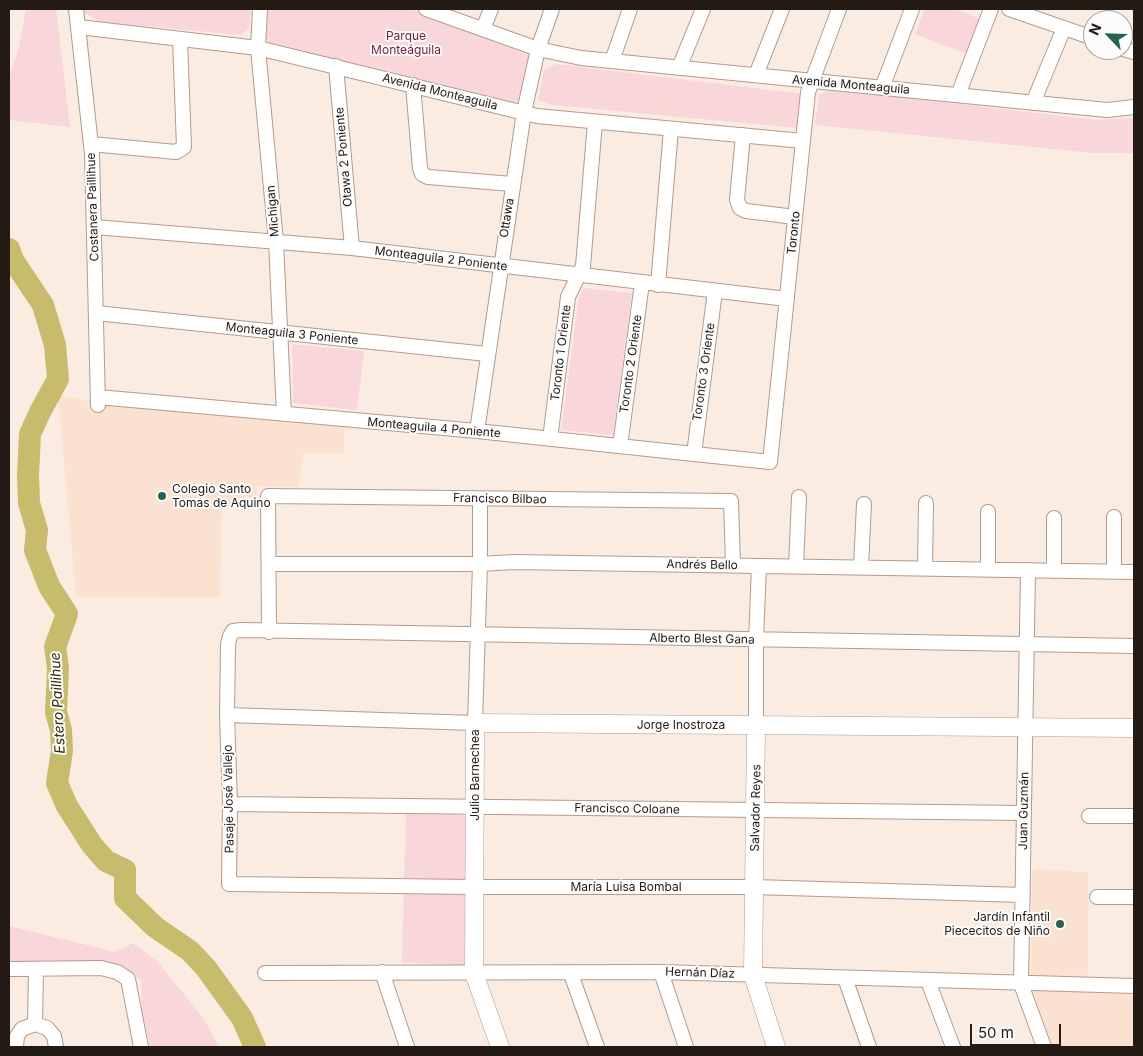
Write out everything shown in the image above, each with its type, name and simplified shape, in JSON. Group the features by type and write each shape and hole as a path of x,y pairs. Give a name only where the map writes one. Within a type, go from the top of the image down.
{"street":[{"name":"Costanera Paillihue","path":"76,9 91,144 98,402"},
{"name":"Michigan","path":"260,9 258,48 276,242 284,414"},
{"name":"Avenida Monteaguila","path":"426,9 538,49 581,58 1107,110 1134,107"},
{"path":"483,29 491,9"},
{"name":"Ottawa","path":"477,431 524,112 538,49 552,9"},
{"path":"612,60 630,9"},
{"path":"680,68 703,9"},
{"path":"756,75 782,9"},
{"name":"Toronto","path":"770,462 803,141 811,81 839,9"},
{"path":"882,88 912,9"},
{"path":"958,95 991,9"},
{"path":"1008,9 1083,35"},
{"name":"Avenida Monteaguila","path":"78,27 258,48 537,116 803,141"},
{"path":"1034,103 1064,28"},
{"path":"91,144 176,152 184,147 180,39"},
{"name":"Otawa 2 Poniente","path":"336,66 352,248"},
{"path":"413,85 422,174 428,177 512,184"},
{"name":"Toronto 1 Oriente","path":"550,439 568,297 583,266 595,122"},
{"path":"658,284 671,128"},
{"path":"743,135 737,200 740,208 746,211 795,217"},
{"name":"Monteaguila 2 Poniente","path":"94,227 352,248 500,267 787,299"},
{"name":"Toronto 2 Oriente","path":"620,446 642,283"},
{"name":"Toronto 3 Oriente","path":"694,454 715,291"},
{"name":"Monteaguila 3 Poniente","path":"96,313 488,354"},
{"name":"Monteaguila 4 Poniente","path":"98,402 284,414 477,431 770,462"},
{"name":"Francisco Bilbao","path":"269,564 268,496 732,501 734,565"},
{"path":"796,566 799,497"},
{"name":"Julio Barnechea","path":"480,499 475,723 474,973 500,1047"},
{"path":"925,568 926,503"},
{"path":"861,567 864,504"},
{"path":"988,512 988,569"},
{"path":"1114,517 1114,571"},
{"path":"1054,518 1054,570"},
{"name":"Andrés Bello","path":"269,564 480,564 514,562 1134,572"},
{"path":"269,564 269,632"},
{"name":"Salvador Reyes","path":"759,566 756,640 756,810 752,974 776,1047"},
{"name":"Juan Guzmán","path":"1028,570 1021,984 1044,1047"},
{"name":"Pasaje José Vallejo","path":"229,884 228,644 233,631 269,632"},
{"name":"Alberto Blest Gana","path":"269,632 1134,646"},
{"name":"Jorge Inostroza","path":"227,715 475,723 1134,728"},
{"name":"Francisco Coloane","path":"230,804 1024,814"},
{"path":"1089,816 1134,816"},
{"name":"María Luisa Bombal","path":"229,884 473,887 754,887 1022,895"},
{"path":"1097,897 1134,897"},
{"path":"9,968 101,968 117,972 128,979 141,1047"},
{"path":"35,1024 36,969"},
{"path":"382,972 407,1047"},
{"path":"661,972 686,1047"},
{"name":"Hernán Díaz","path":"265,973 571,974 661,972 1134,986"},
{"path":"571,974 597,1047"},
{"path":"845,978 869,1047"},
{"path":"928,980 953,1047"},
{"path":"16,1047 18,1036 22,1029 35,1024 47,1028 54,1036 56,1047"}],"shaded area":[{"name":"Colegio Santo Tomas de Aquino","path":"58,396 106,403 345,424 344,453 303,453 299,487 257,487 256,504 222,507 220,598 76,597"},
{"name":"Jardín Infantil Piececitos de Niño","path":"1032,869 1088,872 1088,976 1031,975"},
{"path":"1032,990 1134,994 1134,1047 1053,1047"}],"green space":[{"path":"26,9 56,9 70,127 9,120 9,78 18,51"},
{"path":"84,9 251,9 249,28 241,35 100,22 84,12"},
{"name":"Parque Monteáguila","path":"265,9 411,9 527,55 529,57 520,100 511,103 271,44 264,37"},
{"path":"925,9 955,9 980,19 967,54 915,34"},
{"path":"556,64 803,94 798,128 552,105 538,100 544,70"},
{"path":"830,89 1098,120 1134,118 1134,153 1093,153 815,125 819,95"},
{"path":"584,288 632,293 613,435 561,430 579,297"},
{"path":"292,344 364,351 357,410 293,403"},
{"path":"406,814 467,815 464,966 402,962"},
{"path":"9,926 115,952 133,943 157,961 204,1019 219,1047 150,1047 142,1011 141,981 122,966 102,961 9,962"}],"waterway":[{"name":"Estero Paillihue","path":"9,249 13,260 43,305 55,345 58,379 30,434 28,476 29,503 37,530 35,550 49,586 67,614 55,647 58,668 56,712 61,730 62,751 57,783 67,806 92,845 106,861 125,870 125,898 155,927 190,951 206,968 242,1018 255,1047"}],"place":[{"name":"Colegio Santo Tomas de Aquino","path":"162,496"},
{"name":"Jardín Infantil Piececitos de Niño","path":"1060,924"}]}
